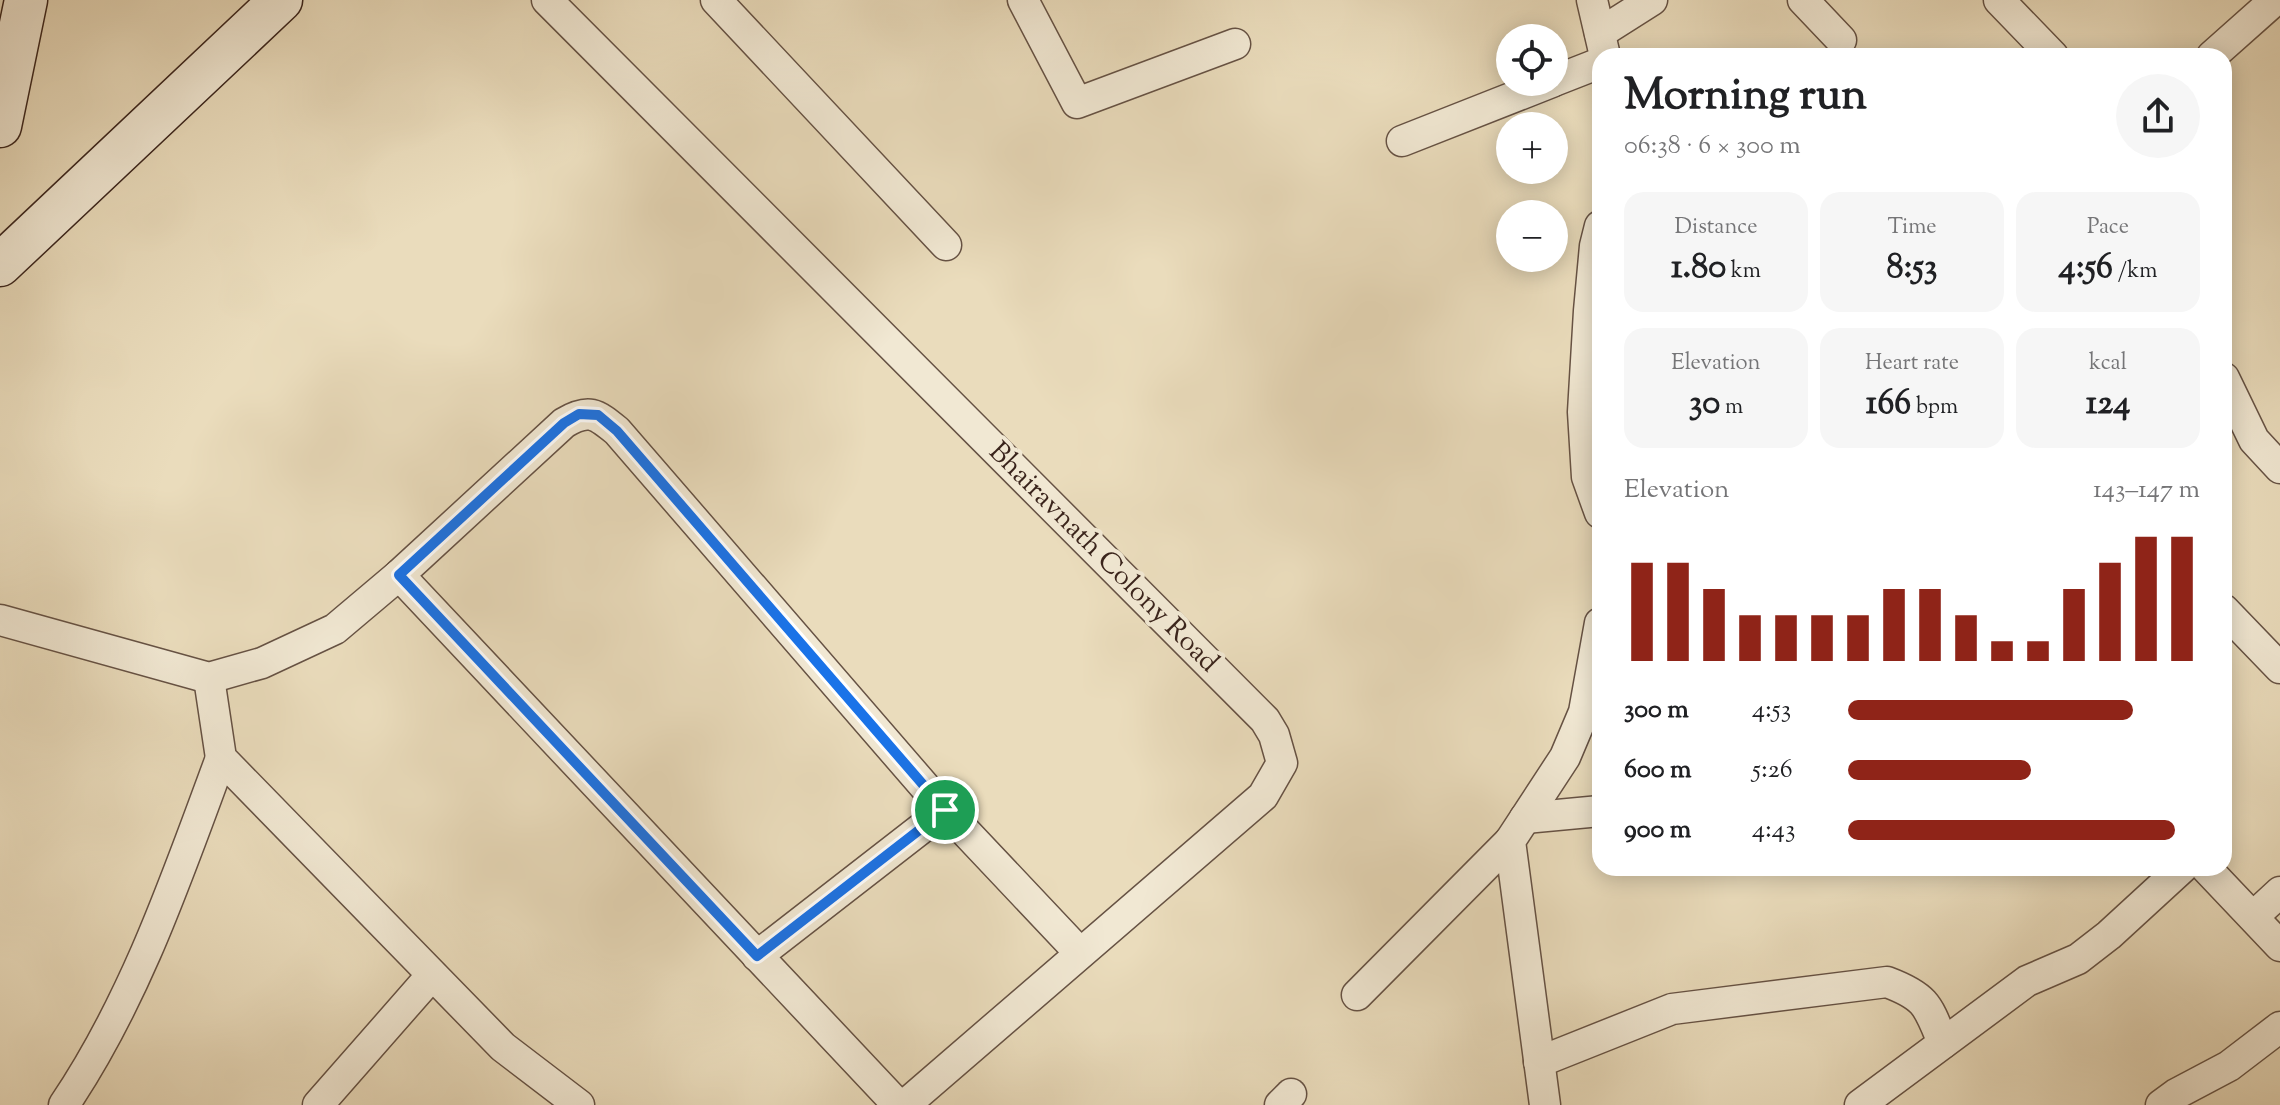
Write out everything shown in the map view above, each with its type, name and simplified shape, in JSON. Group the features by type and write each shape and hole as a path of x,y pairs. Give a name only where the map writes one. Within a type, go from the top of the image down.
{"main road":[{"path":"0,126 5,80 26,0"},
{"path":"0,265 281,0"}],"street":[{"name":"Bhairavnath Colony Road","path":"547,0 1254,709 1274,735 1282,763 1263,796 905,1105"},
{"path":"716,0 946,245"},
{"path":"1592,0 1601,48"},
{"path":"1605,48 1652,0"},
{"path":"1803,0 1841,40"},
{"path":"1999,0 2045,48"},
{"path":"2221,48 2275,0"},
{"path":"1030,2 1077,103 1235,44"},
{"path":"1568,73 1592,57"},
{"path":"1402,141 1517,96"},
{"path":"1592,333 1583,412 1587,477 1592,491"},
{"path":"2232,395 2254,440 2280,468"},
{"path":"0,620 209,678 262,663 335,629 399,575 564,423 579,414 598,415 617,431 945,810 1080,953"},
{"path":"399,575 898,1105"},
{"path":"2232,618 2280,668"},
{"path":"1357,995 1517,830 1565,757 1584,712 1592,668"},
{"path":"64,1105 90,1067 128,994 221,758 209,678"},
{"path":"221,758 503,1047 568,1102"},
{"path":"757,956 945,810"},
{"path":"1517,830 1592,813"},
{"path":"1517,830 1545,1105"},
{"path":"1860,1105 2027,981 2078,959 2173,876"},
{"path":"2214,876 2280,946"},
{"path":"2254,916 2280,892"},
{"path":"318,1105 432,975"},
{"path":"1539,1062 1672,1009 1887,982 1911,991 1928,1006 1943,1043"},
{"path":"2161,1105 2229,1066 2280,1027"}],"route":[{"path":"579,414 598,415 617,431 945,810 757,956 399,575 564,423 579,414"}]}
